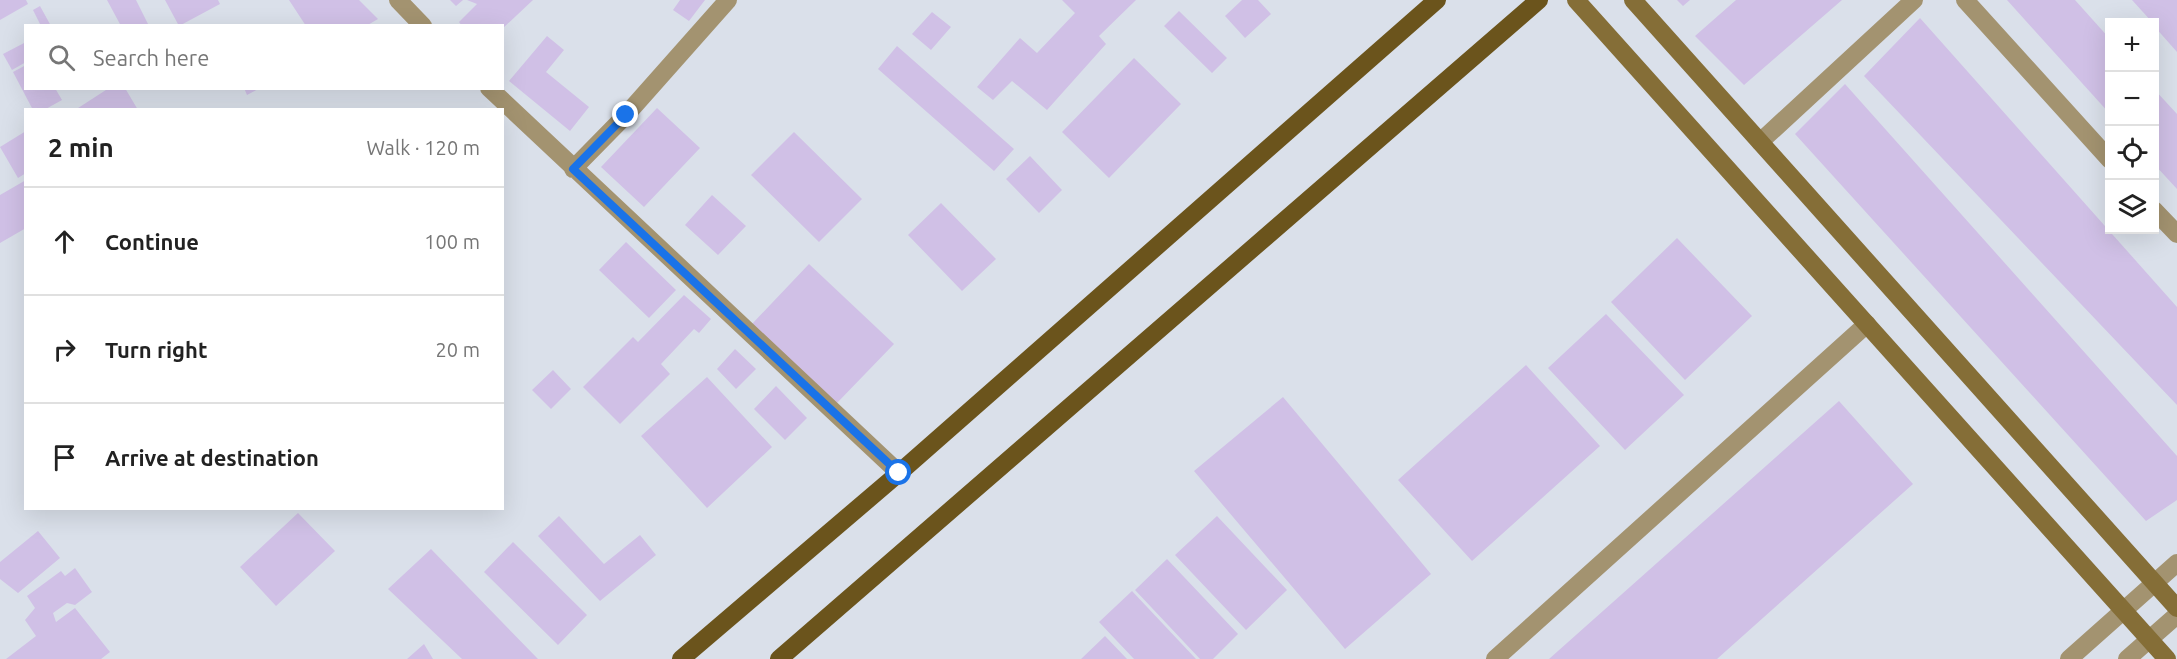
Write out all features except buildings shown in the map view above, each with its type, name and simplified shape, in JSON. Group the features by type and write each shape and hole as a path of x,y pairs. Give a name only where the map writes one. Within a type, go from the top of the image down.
{"main road":[{"path":"681,659 899,473 1437,0"},
{"path":"779,659 1539,0"},
{"path":"1576,0 2167,659"},
{"path":"1633,0 2177,608"}],"street":[{"path":"398,0 421,24"},
{"path":"573,169 626,115 728,0"},
{"path":"1760,142 1914,0"},
{"path":"1965,0 2105,156"},
{"path":"491,90 899,473"},
{"path":"2159,215 2177,234"},
{"path":"1495,659 1867,324"},
{"path":"2069,659 2177,563"},
{"path":"2127,659 2177,615"}],"route":[{"path":"626,115 573,169 899,473"}]}
